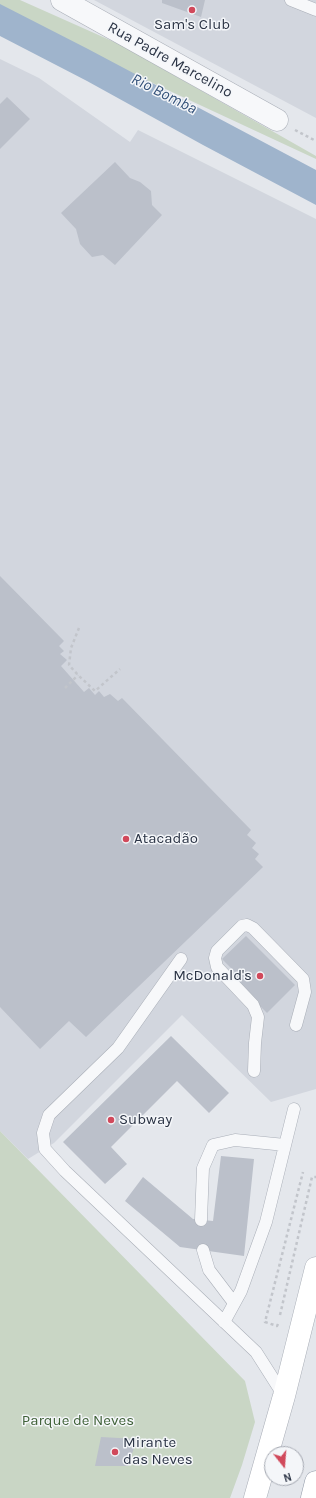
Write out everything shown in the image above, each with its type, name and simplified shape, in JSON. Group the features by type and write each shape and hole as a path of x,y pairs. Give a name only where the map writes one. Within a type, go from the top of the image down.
{"main road":[{"path":"255,1498 284,1396 316,1268"},
{"path":"312,1498 316,1482"}],"street":[{"name":"Rua Padre Marcelino","path":"62,0 277,120"}],"lane":[{"path":"291,0 316,10"},
{"path":"254,1071 253,1057 258,1016 253,1005 217,967 215,958 217,951 242,926 247,925 253,928 303,979 305,992 296,1024"},
{"path":"181,959 118,1048 48,1115 43,1133 45,1149 65,1171 256,1352 284,1396"},
{"path":"224,1322 240,1291 266,1222 294,1109"},
{"path":"201,1220 203,1168 214,1145 235,1140 285,1146"},
{"path":"203,1250 209,1270 234,1303"}],"path":[{"path":"79,628 71,648 69,665 78,675 95,691 120,670"},
{"path":"65,688 78,675"},
{"path":"303,1172 264,1322 278,1326 312,1177 316,1178"}],"shaded area":[{"path":"94,0 316,0 316,118"},
{"path":"0,59 39,78 130,142 138,130 316,219 316,1089 271,1102 182,1015 54,1143 28,1159 0,1131"}],"green space":[{"path":"0,0 20,0 121,45 316,156 316,159 0,12"},
{"name":"Parque de Neves","path":"0,1131 245,1381 255,1422 230,1498 0,1498"}],"water":[{"name":"Rio Bomba","path":"0,4 316,170 316,205 87,81 0,36"}],"building":[{"name":"Sam's Club","path":"162,0 205,0 201,17 162,3"},
{"path":"7,97 30,119 0,149 0,104"},
{"path":"115,162 130,178 140,182 151,191 152,205 162,215 115,265 103,255 92,257 80,244 76,229 61,213"},
{"name":"Atacadão","path":"0,576 64,641 59,646 64,651 60,654 67,660 61,666 84,692 89,688 95,695 99,691 104,697 110,694 118,701 122,698 251,830 247,835 256,843 252,848 259,854 255,859 263,867 86,1037 69,1021 40,1049 0,1007"},
{"name":"McDonald's","path":"246,936 295,985 267,1013 232,978 236,973 222,959"},
{"path":"171,1036 229,1093 209,1113 177,1081 111,1147 127,1164 105,1184 63,1142"},
{"path":"221,1156 254,1159 244,1256 180,1247 125,1201 143,1177 193,1219 213,1221"},
{"name":"Mirante das Neves","path":"101,1437 137,1439 128,1466 95,1466"}],"place":[{"name":"Sam's Club","path":"192,10"},
{"name":"Atacadão","path":"126,839"},
{"name":"McDonald's","path":"260,976"},
{"name":"Subway","path":"111,1120"},
{"name":"Mirante das Neves","path":"115,1452"}]}
